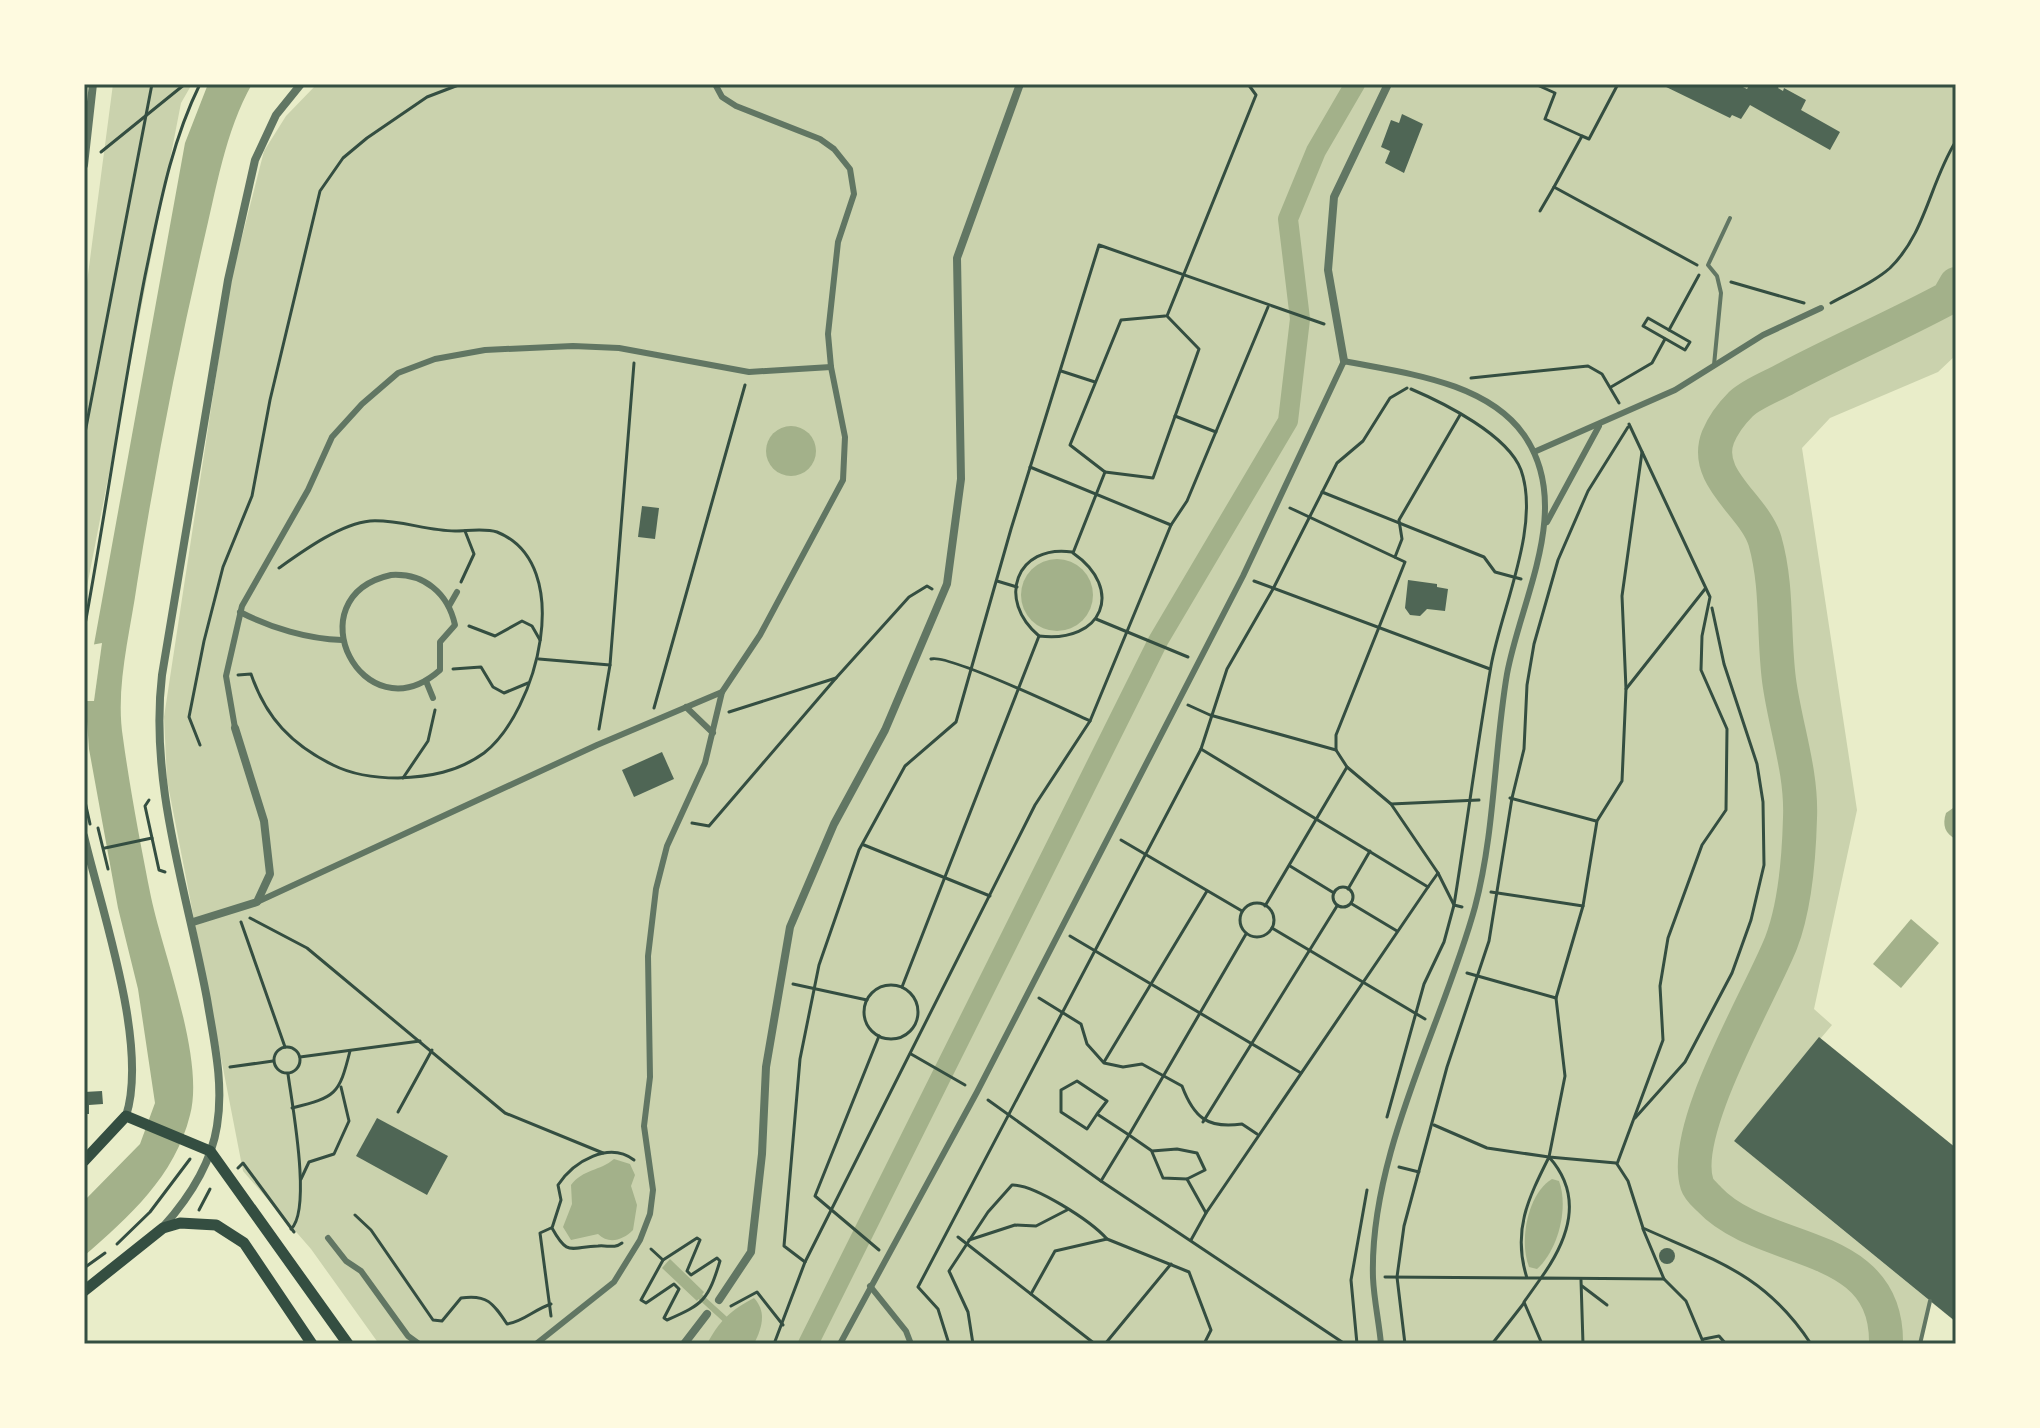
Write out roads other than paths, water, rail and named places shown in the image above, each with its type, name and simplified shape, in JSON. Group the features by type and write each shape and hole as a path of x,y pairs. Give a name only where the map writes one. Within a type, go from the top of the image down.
{"main road":[{"path":"84,1161 126,1116 193,1148 210,1151 348,1344"},
{"path":"84,1291 163,1228 205,1222 235,1234 312,1344"}],"street":[{"path":"84,165 93,84"},
{"path":"163,1228 189,1196 210,1151 217,1130 220,1084 193,922 160,774 157,719 162,675 228,280 255,160 276,115 301,84"},
{"path":"536,1344 614,1282 640,1240 650,1214 653,1190 644,1126 650,1077 648,956 656,889 667,846 705,763 722,692 760,635 843,480 845,437 831,367 830,297 838,242 854,194 850,169 834,149 820,139 736,106 722,97 715,84"},
{"path":"719,1300 751,1252 762,1154 766,1067 790,927 834,824 885,730 947,584 961,479 957,258 1020,84"},
{"path":"840,1344 977,1092 1243,576 1280,503 1344,361 1328,270 1334,197 1388,84"},
{"path":"1534,452 1675,390 1763,335 1818,309"},
{"path":"257,902 270,874 264,821 235,728 226,676 240,612 308,490 332,437 362,404 398,373 435,359 485,350 573,346 635,351 749,372 831,367"},
{"path":"1344,361 1439,381 1483,400 1522,433 1534,452 1545,496 1545,525 1508,672 1479,890 1432,1023 1389,1165 1377,1223 1373,1278 1381,1344"},
{"path":"1545,525 1600,425"},
{"path":"449,670 440,670 426,681 402,688 371,681 355,668 342,640 343,620 350,601 363,587 381,577 401,575 420,579 437,590 449,606 455,625"},
{"path":"449,606 457,592"},
{"path":"240,612 259,622 323,639 342,640"},
{"path":"440,670 440,642 455,625 463,622"},
{"path":"426,681 433,698"},
{"path":"193,922 257,902 597,745 722,692"},
{"path":"686,707 713,733"},
{"path":"84,836 125,1014 131,1089 126,1116"},
{"path":"328,1238 346,1261 361,1271 408,1336 419,1344"},
{"path":"870,1286 906,1331 911,1344"},
{"path":"684,1344 707,1314"}],"lane":[{"path":"1713,366 1721,310 1717,276 1708,265 1710,255 1730,218"},
{"path":"1920,1344 1930,1301"}],"waterway":[{"path":"808,1344 1158,641 1288,421 1300,319 1288,219 1316,151 1355,84"},
{"path":"1886,1344 1881,1309 1867,1284 1845,1266 1732,1217 1709,1199 1697,1184 1695,1160 1710,1098 1786,929 1795,881 1800,818 1796,766 1779,680 1769,558 1759,528 1723,479 1715,452 1722,428 1746,400 1948,298 1956,284"},
{"path":"694,1291 727,1321"}]}
